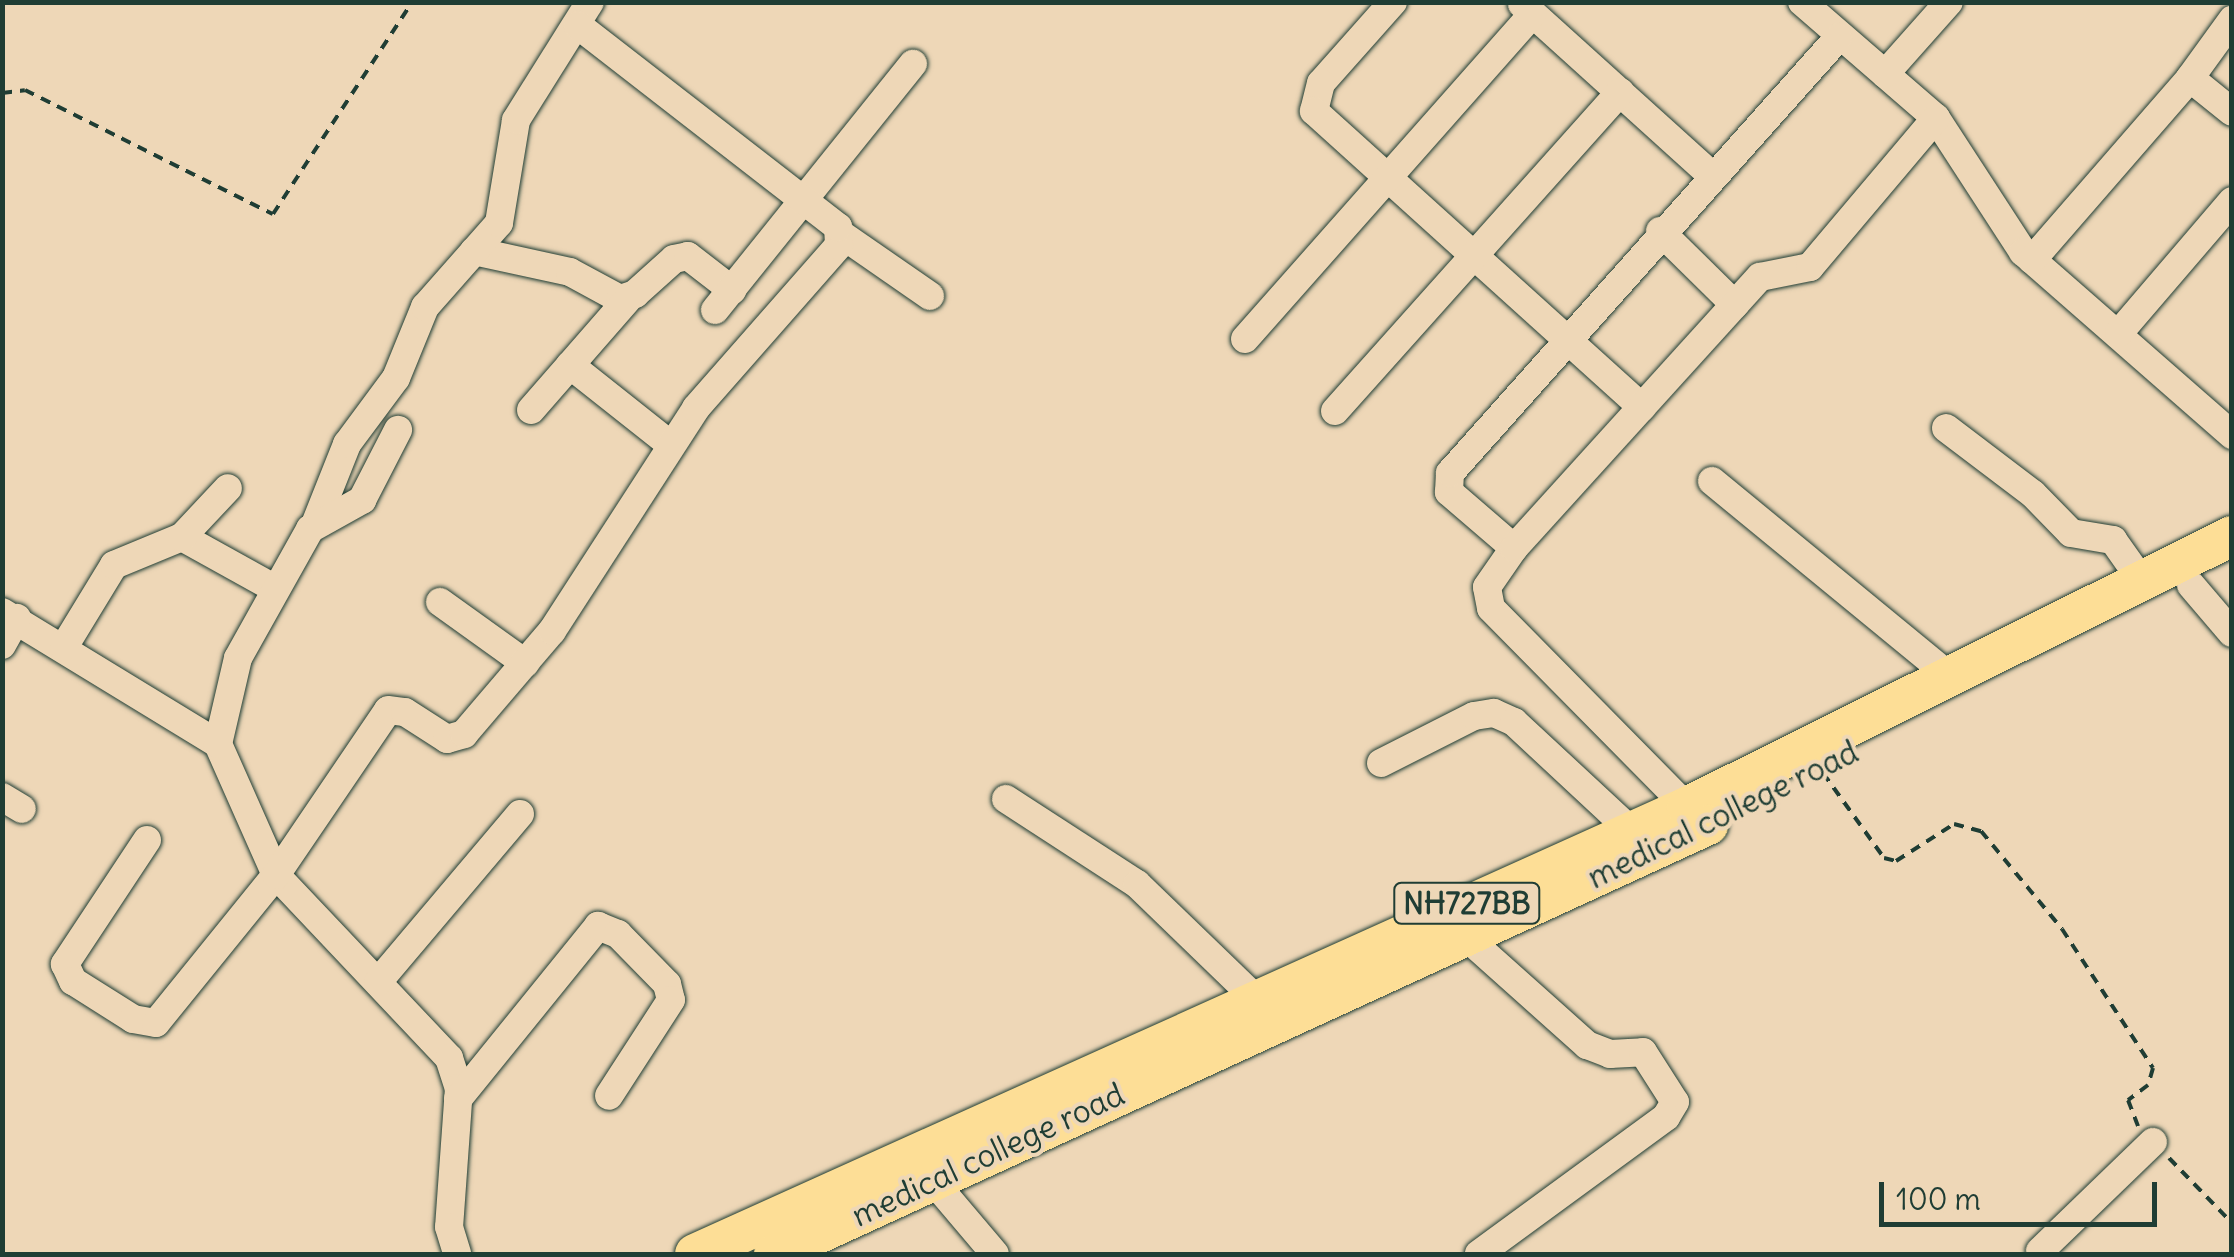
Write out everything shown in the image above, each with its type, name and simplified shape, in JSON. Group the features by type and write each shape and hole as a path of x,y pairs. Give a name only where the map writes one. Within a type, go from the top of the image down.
{"highway":[{"name":"NH727BB","path":"695,1254 1629,829 1687,807 1742,794 1951,677 2232,536"},
{"name":"medical college road","path":"774,1254 1466,936 1742,794 1821,769 2232,566"}],"street":[{"path":"1392,2 1321,83 1314,100 1322,122 1642,407"},
{"path":"1802,2 1838,38 1936,118 2032,260 2232,435"},
{"path":"1884,74 1949,2"},
{"path":"1245,338 1387,180 1526,8 1710,174"},
{"path":"218,744 238,658 316,522 346,444 396,378 425,307 499,222 516,120 584,14 842,235 930,296"},
{"path":"2032,260 2190,78 2232,20"},
{"path":"1514,548 1446,484 1710,174 1838,38"},
{"path":"532,410 628,298 682,256 723,300 806,202 913,64"},
{"path":"2190,78 2232,112"},
{"path":"1334,411 1620,92"},
{"path":"1687,807 1491,608 1487,587 1514,548 1767,271 1796,274 1810,266 1936,118"},
{"path":"2118,334 2232,201"},
{"path":"1660,231 1735,305"},
{"path":"147,840 65,964 74,981 144,1023 166,1016 276,875 388,710 458,738 526,663 671,445 842,235"},
{"path":"474,251 570,272 628,298"},
{"path":"570,365 671,445"},
{"path":"1946,428 2032,494 2071,533 2112,540 2142,581"},
{"path":"316,522 362,500 398,430"},
{"path":"1712,481 1951,677"},
{"path":"64,648 114,565 182,537 228,488"},
{"path":"182,537 276,589"},
{"path":"2191,586 2232,632"},
{"path":"440,602 526,663"},
{"path":"2,645 10,615 218,744 276,875 450,1058 458,1099 449,1227 457,1254"},
{"path":"1381,763 1474,716 1494,713 1514,722 1629,829"},
{"path":"1006,798 1137,884 1256,999"},
{"path":"378,982 520,814"},
{"path":"458,1099 598,926 618,934 667,984 670,1000 609,1096"},
{"path":"1466,936 1588,1044 1610,1054 1643,1052 1675,1102 1666,1117 1479,1254"},
{"path":"2040,1251 2153,1142"},
{"path":"934,1182 995,1254"}],"path":[{"path":"2,93 25,90 273,214 412,2"},
{"path":"1821,769 1884,858 1896,861 1954,824 1981,831 2062,929 2153,1068 2127,1110 2232,1223"}]}
